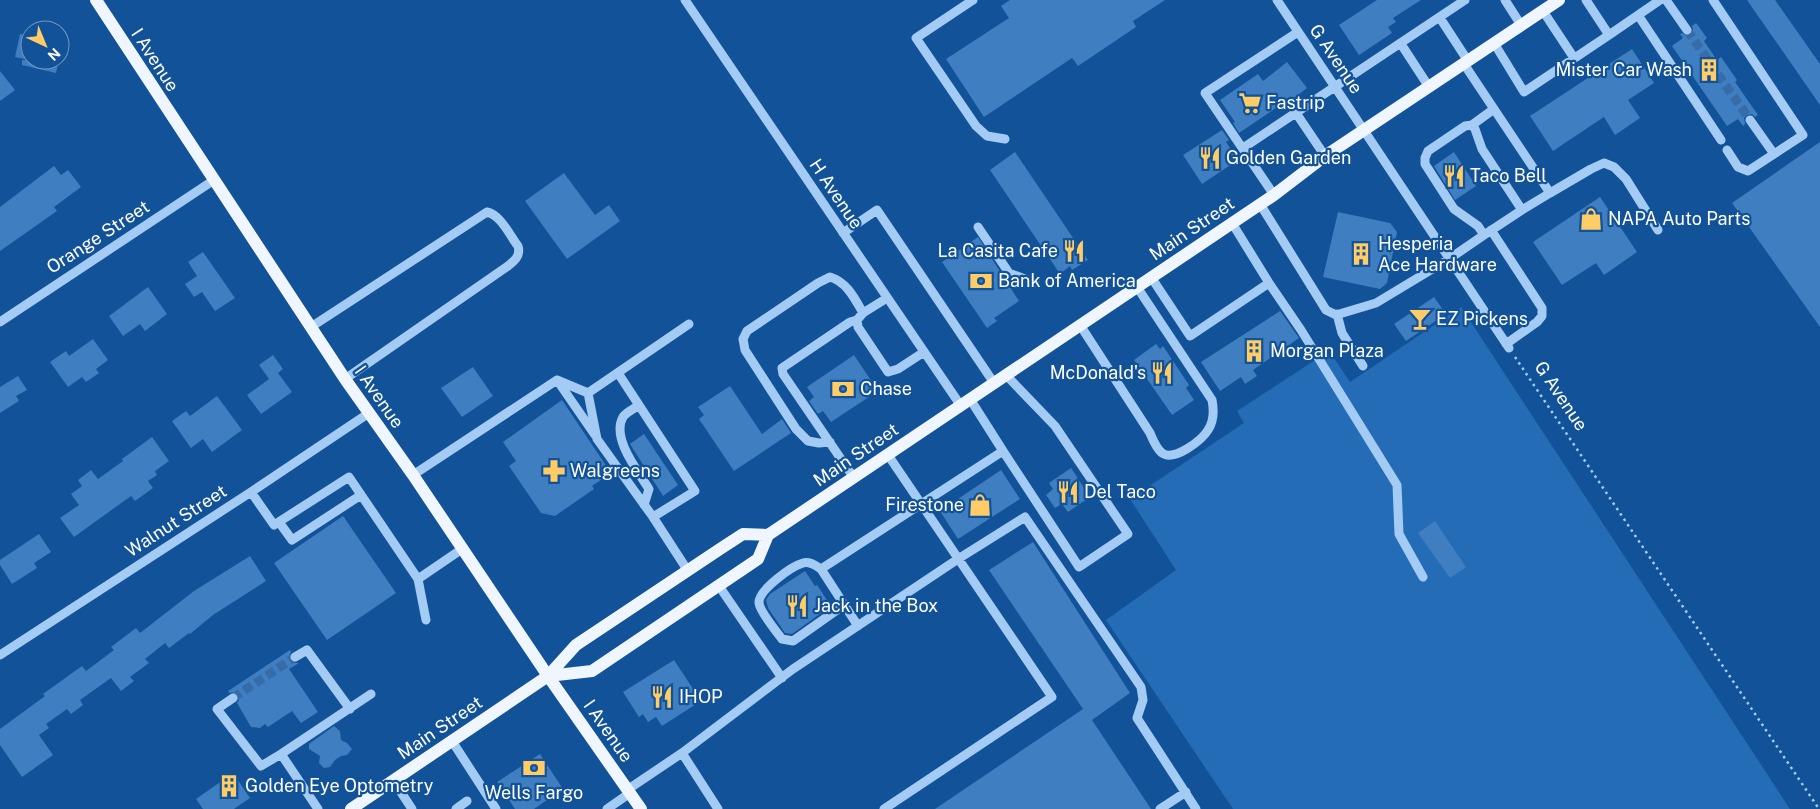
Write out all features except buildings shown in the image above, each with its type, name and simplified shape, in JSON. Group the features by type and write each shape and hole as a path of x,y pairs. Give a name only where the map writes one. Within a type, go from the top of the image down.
{"main road":[{"name":"I Avenue","path":"96,0 345,379 413,475 548,676 641,809"},
{"name":"Main Street","path":"548,676 592,671 758,559 768,535 1260,204 1325,156 1559,0"},
{"name":"Main Street","path":"351,809 548,676 576,645 688,570 743,534 768,535"}],"street":[{"name":"H Avenue","path":"685,0 924,352 1003,451 1079,567 1128,534 1054,426 1006,375"},
{"path":"972,0 916,38 976,126 987,136 1006,139"},
{"name":"G Avenue","path":"1277,0 1507,346"},
{"path":"1243,148 1465,0"},
{"path":"1505,0 1521,25"},
{"path":"1586,0 1609,35"},
{"path":"1494,43 1524,92 1660,0"},
{"path":"1666,0 1687,30"},
{"path":"1714,0 1803,135 1748,171 1738,167 1727,150"},
{"path":"1543,11 1574,58"},
{"path":"1638,15 1721,140"},
{"path":"1440,18 1494,109 1550,193"},
{"path":"1274,194 1205,93 1298,32"},
{"path":"1401,44 1429,87"},
{"path":"1494,109 1428,151 1425,164 1454,209 1488,233 1542,308 1542,316 1537,322 1507,346"},
{"path":"1296,113 1325,156"},
{"path":"1750,120 1774,154"},
{"path":"1468,125 1475,128 1482,149 1522,210"},
{"path":"1260,204 1326,310 1337,314 1376,304 1449,259 1522,210 1590,169 1604,163 1614,166 1626,180 1658,230"},
{"name":"Orange Street","path":"0,322 214,180"},
{"path":"843,233 877,210 994,383"},
{"path":"311,327 487,212 498,219 518,246 518,256 508,266 345,379"},
{"path":"1232,223 1397,485 1399,534 1423,577"},
{"path":"978,228 1009,273 1035,283"},
{"path":"830,442 808,441 796,429 745,350 743,339 747,331 761,321 830,277 838,279 843,284 863,313"},
{"path":"1151,277 1190,336 1269,282"},
{"path":"1080,325 1162,453 1174,456 1194,443 1207,432 1212,421 1214,408 1212,400 1137,287"},
{"path":"854,478 783,374 782,368 850,322 857,320 863,313 887,298"},
{"path":"1337,314 1342,333 1364,366"},
{"path":"857,320 858,326 888,372 898,369 924,352"},
{"path":"588,393 689,324"},
{"path":"618,373 695,491 653,517"},
{"path":"557,380 588,393"},
{"path":"557,380 688,570"},
{"path":"413,475 557,380"},
{"path":"588,393 597,439"},
{"path":"639,405 624,415 619,426 624,450 649,489 644,505"},
{"name":"Walnut Street","path":"0,655 369,413"},
{"path":"821,569 1003,451"},
{"path":"884,809 1052,697 888,455"},
{"path":"251,492 274,526 349,477 418,579 426,620"},
{"path":"279,522 292,540 361,495"},
{"path":"607,809 782,678 1025,517 1141,687 1143,700 1137,718 1196,809"},
{"path":"418,579 462,549"},
{"path":"844,604 793,641 782,639 759,606 759,597 765,588 804,563 812,563 821,569 844,604 858,626"},
{"path":"719,586 782,678"},
{"path":"295,657 307,650 350,709"},
{"path":"233,698 217,709 261,766 371,694"},
{"path":"452,741 496,809"},
{"path":"682,753 718,809"},
{"path":"281,754 318,809"},
{"path":"393,780 412,809"},
{"path":"1160,809 1186,792"},
{"path":"456,809 467,801"}],"path":[{"name":"G Avenue","path":"1507,346 1819,809"}],"shaded area":[{"path":"1461,307 1790,809 1233,809 1106,620 1176,570 1130,499 1244,423 1237,411 1329,351 1350,382"}],"tunnel":[{"path":"1687,30 1750,120"},
{"path":"233,698 295,657"}],"place":[{"name":"Mister Car Wash","path":"1709,70"},
{"name":"Fastrip","path":"1250,103"},
{"name":"Golden Garden","path":"1210,158"},
{"name":"Taco Bell","path":"1454,176"},
{"name":"NAPA Auto Parts","path":"1591,219"},
{"name":"La Casita Cafe","path":"1074,251"},
{"name":"Hesperia Ace Hardware","path":"1361,254"},
{"name":"Bank of America","path":"981,281"},
{"name":"EZ Pickens","path":"1420,319"},
{"name":"Morgan Plaza","path":"1254,351"},
{"name":"McDonald's","path":"1162,373"},
{"name":"Chase","path":"843,389"},
{"name":"Walgreens","path":"554,471"},
{"name":"Del Taco","path":"1068,492"},
{"name":"Firestone","path":"980,505"},
{"name":"Jack in the Box","path":"797,606"},
{"name":"IHOP","path":"662,697"},
{"name":"Wells Fargo","path":"534,768"},
{"name":"Golden Eye Optometry","path":"229,786"}]}
